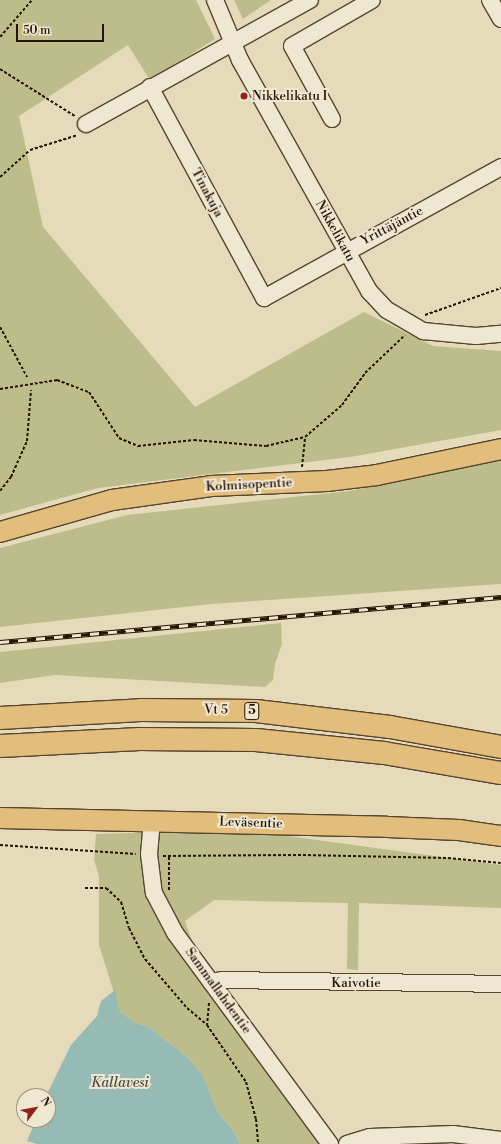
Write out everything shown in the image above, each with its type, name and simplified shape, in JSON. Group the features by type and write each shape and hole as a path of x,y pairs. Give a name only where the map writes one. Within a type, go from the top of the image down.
{"highway":[{"name":"Vt 5","path":"0,718 141,710 256,711 390,727 501,747"},
{"name":"5","path":"0,746 140,739 256,740 384,753 501,772"}],"main road":[{"name":"Kolmisopentie","path":"0,532 112,500 211,486 327,481 377,475 501,449"},
{"name":"Leväsentie","path":"0,818 152,820 394,827 459,830 501,836"}],"street":[{"name":"Nikkelikatu","path":"215,0 231,42 369,291 387,310 408,324 423,331 450,335 501,334"},
{"path":"86,124 231,42 310,0"},
{"path":"332,119 292,46 372,0"},
{"path":"490,0 501,19"},
{"name":"Tinakuja","path":"150,87 264,298"},
{"name":"Yrittäjäntie","path":"264,298 346,251 501,167"},
{"name":"Sammallahdentie","path":"152,820 149,854 154,893 174,932 330,1144"},
{"name":"Kaivotie","path":"211,982 222,980 501,984"},
{"path":"347,1144 370,1137 453,1134 501,1140"}],"path":[{"path":"0,37 32,0"},
{"path":"0,69 86,124"},
{"path":"0,177 30,150 57,140"},
{"path":"425,315 501,288"},
{"path":"432,316 433,312"},
{"path":"0,327 27,377"},
{"path":"0,389 57,380 89,392 119,438 138,446 164,445 194,440 266,446 305,437 342,405 365,373 409,332"},
{"path":"0,492 11,477 27,441 31,390"},
{"path":"302,467 305,437"},
{"path":"0,845 149,854"},
{"path":"169,857 310,855 448,858 501,862"},
{"path":"85,888 106,888 121,902 129,928 145,959 186,1008 207,1025 246,1082 256,1119 258,1144"},
{"path":"207,1025 211,982"}],"green space":[{"path":"0,0 196,0 215,39 150,80 128,45 19,116 43,227 195,407 364,312 433,346 501,351 501,430 350,457 98,488 0,515"},
{"path":"234,0 271,0 243,19"},
{"path":"501,459 501,584 211,604 0,627 0,548 127,515 350,491"},
{"path":"281,623 282,644 275,664 273,680 265,687 55,675 0,683 0,652"},
{"path":"243,830 501,865 501,908 359,903 358,970 347,969 348,903 214,900 185,921 208,988 327,1144 240,1144 233,1130 218,1113 203,1076 188,1058 149,1027 136,1023 120,1012 99,945 99,876 94,860 96,834"}],"water":[{"name":"Kallavesi","path":"115,990 120,1012 136,1023 149,1027 188,1058 203,1076 218,1113 233,1130 240,1144 37,1144 27,1141 33,1128 56,1128 56,1088 50,1088 71,1045 97,1016 101,1001"}],"railway":[{"path":"0,642 501,597"}],"place":[{"name":"Nikkelikatu I","path":"244,96"}]}
